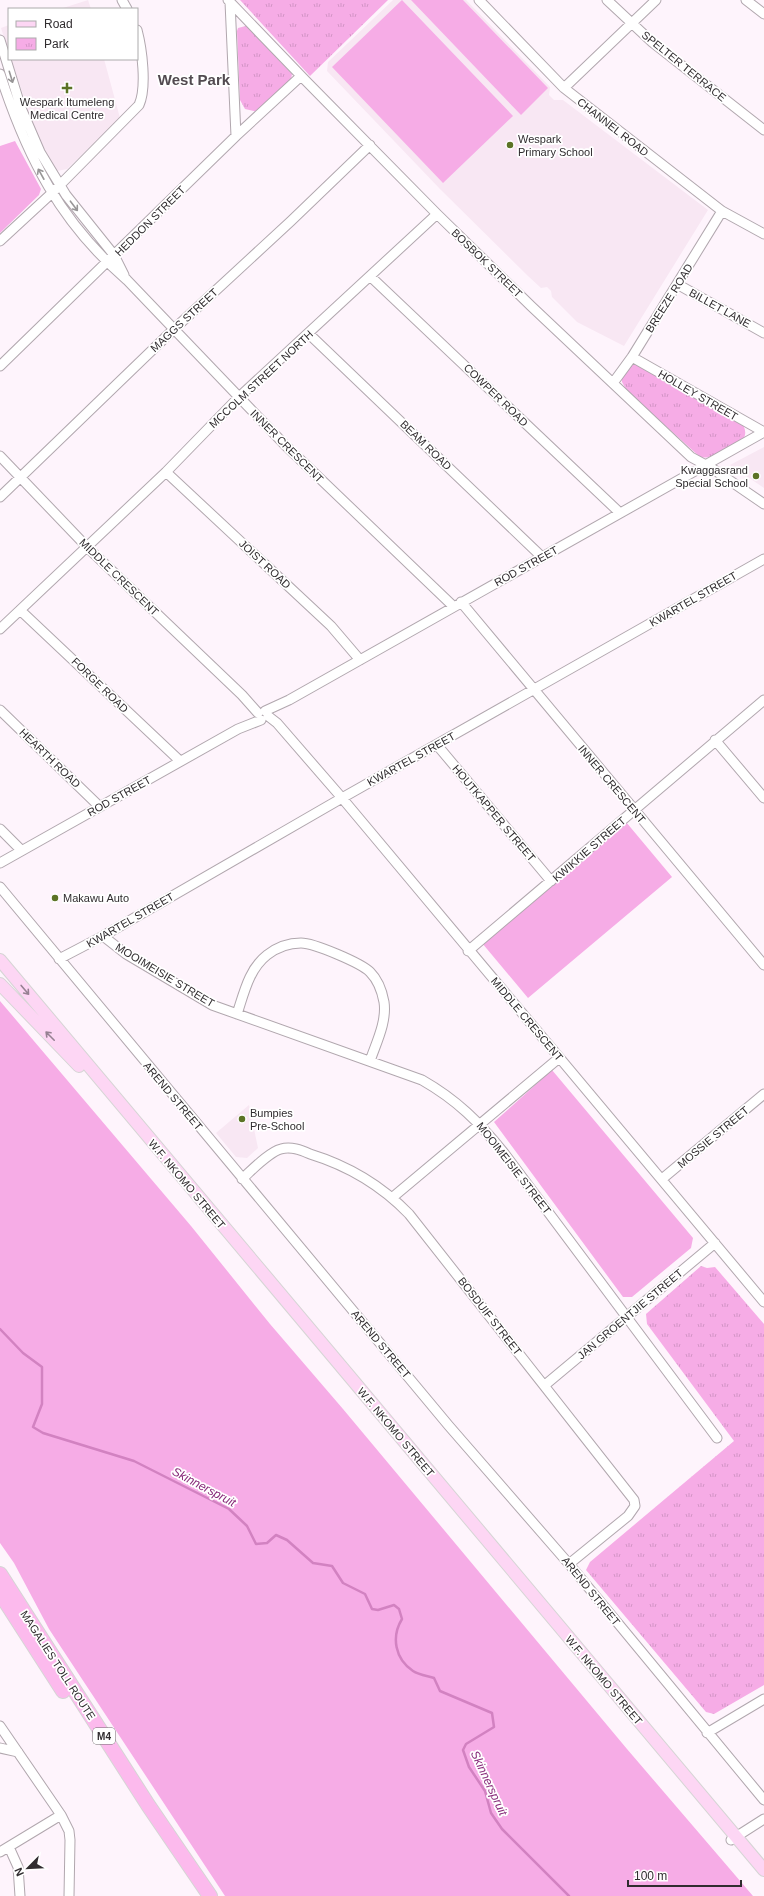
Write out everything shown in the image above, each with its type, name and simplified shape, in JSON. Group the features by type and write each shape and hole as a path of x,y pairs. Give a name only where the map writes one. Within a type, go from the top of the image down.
{"highway":[{"name":"MAGALIES TOLL ROUTE","path":"0,1574 148,1805 210,1896"},
{"name":"MAGALIES TOLL ROUTE","path":"0,1593 200,1896"}],"main road":[{"name":"W.F. NKOMO STREET","path":"0,960 655,1741 734,1838 764,1879"},
{"name":"W.F. NKOMO STREET","path":"3,988 137,1124"},
{"name":"W.F. NKOMO STREET","path":"734,1838 764,1870"}],"street":[{"name":"CHANNEL ROAD","path":"479,0 564,88 722,211 764,234"},
{"name":"SPELTER TERRACE","path":"606,0 631,24 764,130"},
{"path":"564,88 656,0"},
{"path":"746,0 764,14"},
{"path":"229,1 236,136"},
{"name":"BOSBOK STREET","path":"229,1 437,214 691,457 764,504"},
{"path":"0,241 52,193 139,105 142,95 143,82 138,36"},
{"name":"INNER CRESCENT","path":"0,40 30,131 59,185 114,255 127,280"},
{"name":"INNER CRESCENT","path":"0,74 21,134 52,193 107,263 127,280 172,330 285,445 457,604 533,690 764,965"},
{"name":"HEDDON STREET","path":"0,366 236,136 301,76"},
{"name":"MAGGS STREET","path":"0,497 172,330 291,221 370,145"},
{"name":"BREEZE ROAD","path":"613,383 632,357 722,211"},
{"name":"MCCOLM STREET NORTH","path":"0,629 166,472 238,398 309,334 437,214"},
{"name":"COWPER ROAD","path":"371,276 620,513"},
{"name":"BILLET LANE","path":"677,284 764,333"},
{"name":"BEAM ROAD","path":"309,334 542,557"},
{"name":"HOLLEY STREET","path":"632,357 764,432"},
{"name":"ROD STREET","path":"0,863 764,432"},
{"name":"MIDDLE CRESCENT","path":"0,456 87,546 263,715 289,738 342,798 468,951 764,1301"},
{"name":"JOIST ROAD","path":"166,472 331,626 360,660"},
{"name":"KWARTEL STREET","path":"59,959 103,936 342,798 764,559"},
{"name":"FORGE ROAD","path":"20,610 180,761"},
{"name":"KWIKKIE STREET","path":"468,951 764,700"},
{"name":"HEARTH ROAD","path":"0,710 100,807"},
{"path":"715,740 764,798"},
{"name":"HOUTKAPPER STREET","path":"437,745 552,881"},
{"path":"0,828 21,850"},
{"name":"AREND STREET","path":"0,887 449,1426 569,1564 707,1733 764,1800"},
{"name":"MOOIMEISIE STREET","path":"103,936 126,954 212,1005 422,1080 449,1097 481,1124 627,1316 717,1438"},
{"path":"237,1014 251,974 259,962 271,952 283,946 299,943 310,944 361,965 375,978 382,993 385,1014 370,1061"},
{"path":"393,1197 559,1058"},
{"name":"MOSSIE STREET","path":"662,1179 764,1094"},
{"name":"BOSDUIF STREET","path":"242,1179 274,1152 283,1148 291,1147 333,1161 360,1174 393,1197 409,1214 634,1500 635,1506 628,1516 569,1564"},
{"name":"JAN GROENTJIE STREET","path":"545,1385 715,1243"},
{"path":"707,1733 764,1699"},
{"path":"0,1726 61,1815 68,1831 70,1840 69,1896"},
{"path":"0,1748 18,1752"},
{"path":"0,1852 61,1815"},
{"path":"734,1838 764,1819"},
{"path":"9,1847 18,1867 20,1896"}],"shaded area":[{"path":"88,0 91,8 63,8"},
{"name":"Wespark Primary School","path":"393,0 466,0 550,87 549,95 554,100 563,100 708,210 624,346 577,322 552,297 551,291 547,287 541,288 528,276 440,189 327,71 328,62"},
{"path":"8,25 8,50 1,28"},
{"name":"Wespark Itumeleng Medical Centre","path":"11,60 104,60 120,118 67,169 57,171 38,138"},
{"name":"Kwaggasrand Special School","path":"764,447 764,488 730,465"},
{"name":"Bumpies Pre-School","path":"249,1105 258,1148 247,1158 236,1157 216,1133"}],"green space":[{"path":"240,0 388,0 310,76"},
{"path":"402,0 513,116 443,183 332,67"},
{"path":"411,0 463,0 548,88 521,115"},
{"path":"246,26 292,74 291,80 258,112 245,109 240,100 237,31 238,28"},
{"path":"15,141 41,189 39,195 0,233 0,146"},
{"path":"631,365 641,365 741,421 745,431 744,438 711,457 700,457 627,391 622,382 622,374"},
{"path":"626,822 672,877 528,998 482,943"},
{"path":"0,1001 191,1226 270,1324 343,1409 627,1749 753,1896 225,1896 49,1629 14,1563 0,1543"},
{"path":"552,1070 693,1238 691,1248 632,1297 623,1297 494,1122"},
{"path":"701,1266 707,1268 715,1267 764,1324 764,1685 714,1714 706,1712 586,1570 590,1562 734,1441 647,1324 646,1314"}],"waterway":[{"name":"Skinnerspruit","path":"0,1329 23,1353 42,1367 42,1404 33,1427 43,1433 134,1461 229,1509 247,1526 256,1544 267,1543 276,1535 287,1540 313,1563 332,1566 343,1583 365,1594 372,1609 378,1610 394,1605 399,1609 402,1619 396,1640 399,1654 407,1666 415,1672 434,1678 440,1691 492,1713 494,1727 466,1744 463,1750 469,1767 485,1791 491,1813 502,1829 569,1896"}],"place":[{"name":"Wespark Itumeleng Medical Centre","path":"67,88"},
{"name":"Wespark Primary School","path":"510,145"},
{"name":"Kwaggasrand Special School","path":"756,476"},
{"name":"Makawu Auto","path":"55,898"},
{"name":"Bumpies Pre-School","path":"242,1119"}],"district":[{"name":"West Park","path":"194,80"}]}
